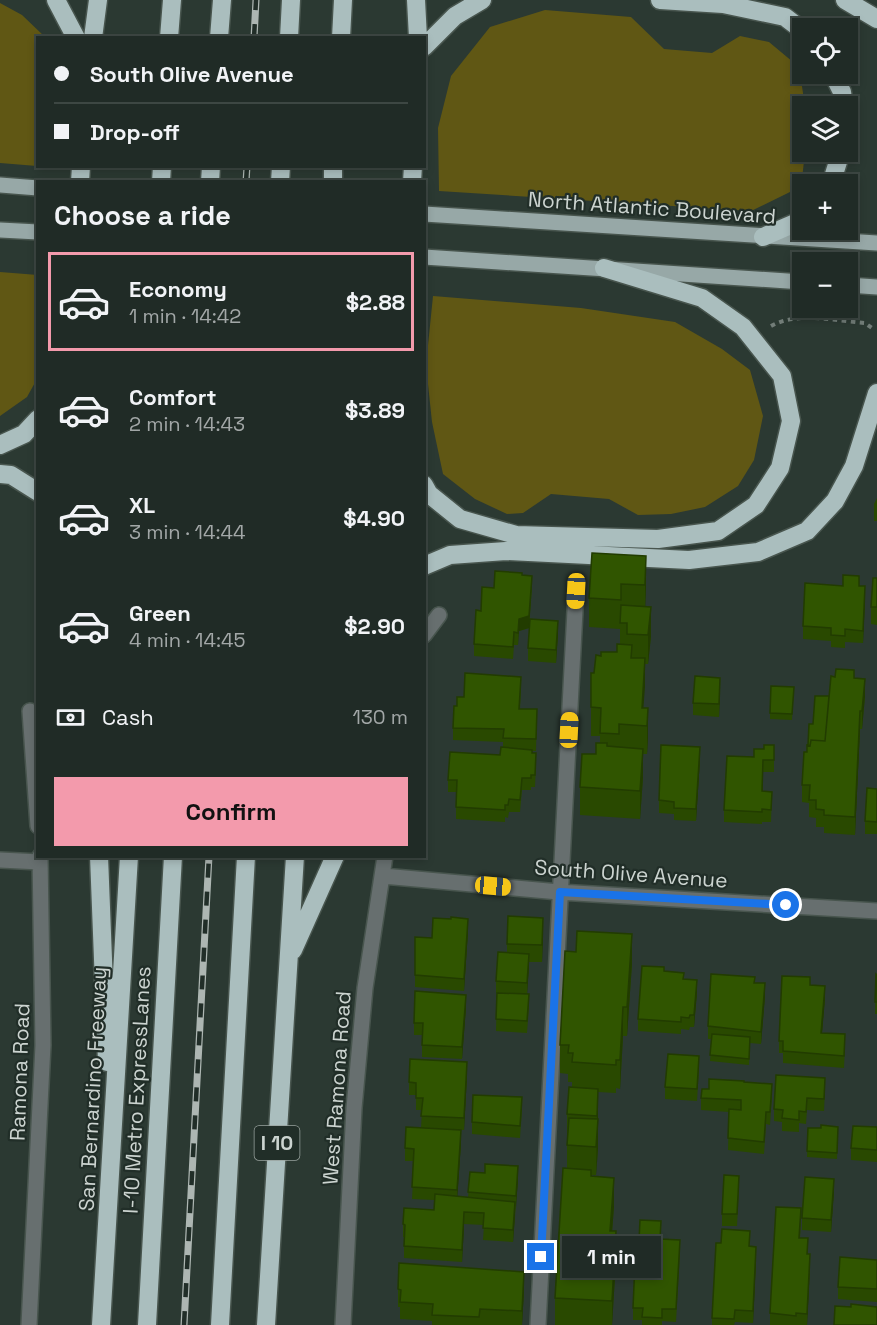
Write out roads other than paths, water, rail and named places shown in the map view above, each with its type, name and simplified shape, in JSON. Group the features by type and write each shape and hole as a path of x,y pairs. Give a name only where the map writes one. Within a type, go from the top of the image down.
{"highway":[{"path":"56,0 75,36"},
{"path":"93,36 98,0"},
{"path":"170,36 172,0"},
{"path":"219,36 222,0"},
{"path":"289,36 291,0"},
{"path":"341,36 343,0"},
{"path":"416,0 418,36"},
{"path":"426,45 455,16 482,0"},
{"path":"660,0 723,4 785,17 792,22"},
{"path":"845,0 877,19"},
{"path":"763,237 792,224"},
{"path":"426,489 429,494 460,519 516,536 668,537 718,531 756,505 780,468 791,421 782,375 743,327 702,298 604,268"},
{"path":"426,565 450,555 506,551 689,560 758,552 807,531 836,501 854,466 877,393"},
{"path":"0,445 24,434 36,421"},
{"path":"0,474 11,475 36,491"},
{"path":"99,858 111,1166"},
{"name":"San Bernardino Freeway","path":"101,1325 129,858"},
{"name":"I-10 Metro ExpressLanes","path":"147,1325 173,858"},
{"path":"220,1325 246,858"},
{"name":"I 10","path":"266,1325 295,858"},
{"path":"289,960 334,858"}],"main road":[{"path":"0,185 36,188"},
{"name":"North Atlantic Boulevard","path":"426,214 877,243"},
{"path":"0,230 36,232"},
{"path":"426,257 792,281"},
{"path":"858,285 877,286"}],"street":[{"path":"538,1325 576,591"},
{"path":"426,632 439,615"},
{"path":"30,711 36,797"},
{"name":"West Ramona Road","path":"343,1325 355,1097 365,988 385,858"},
{"path":"0,860 40,859"},
{"name":"Ramona Road","path":"30,1325 43,1045 40,859"},
{"name":"South Olive Avenue","path":"383,876 560,892 877,911"}],"railway":[{"path":"254,36 256,0"},
{"path":"246,180 247,168"},
{"path":"184,1325 209,858"}]}
